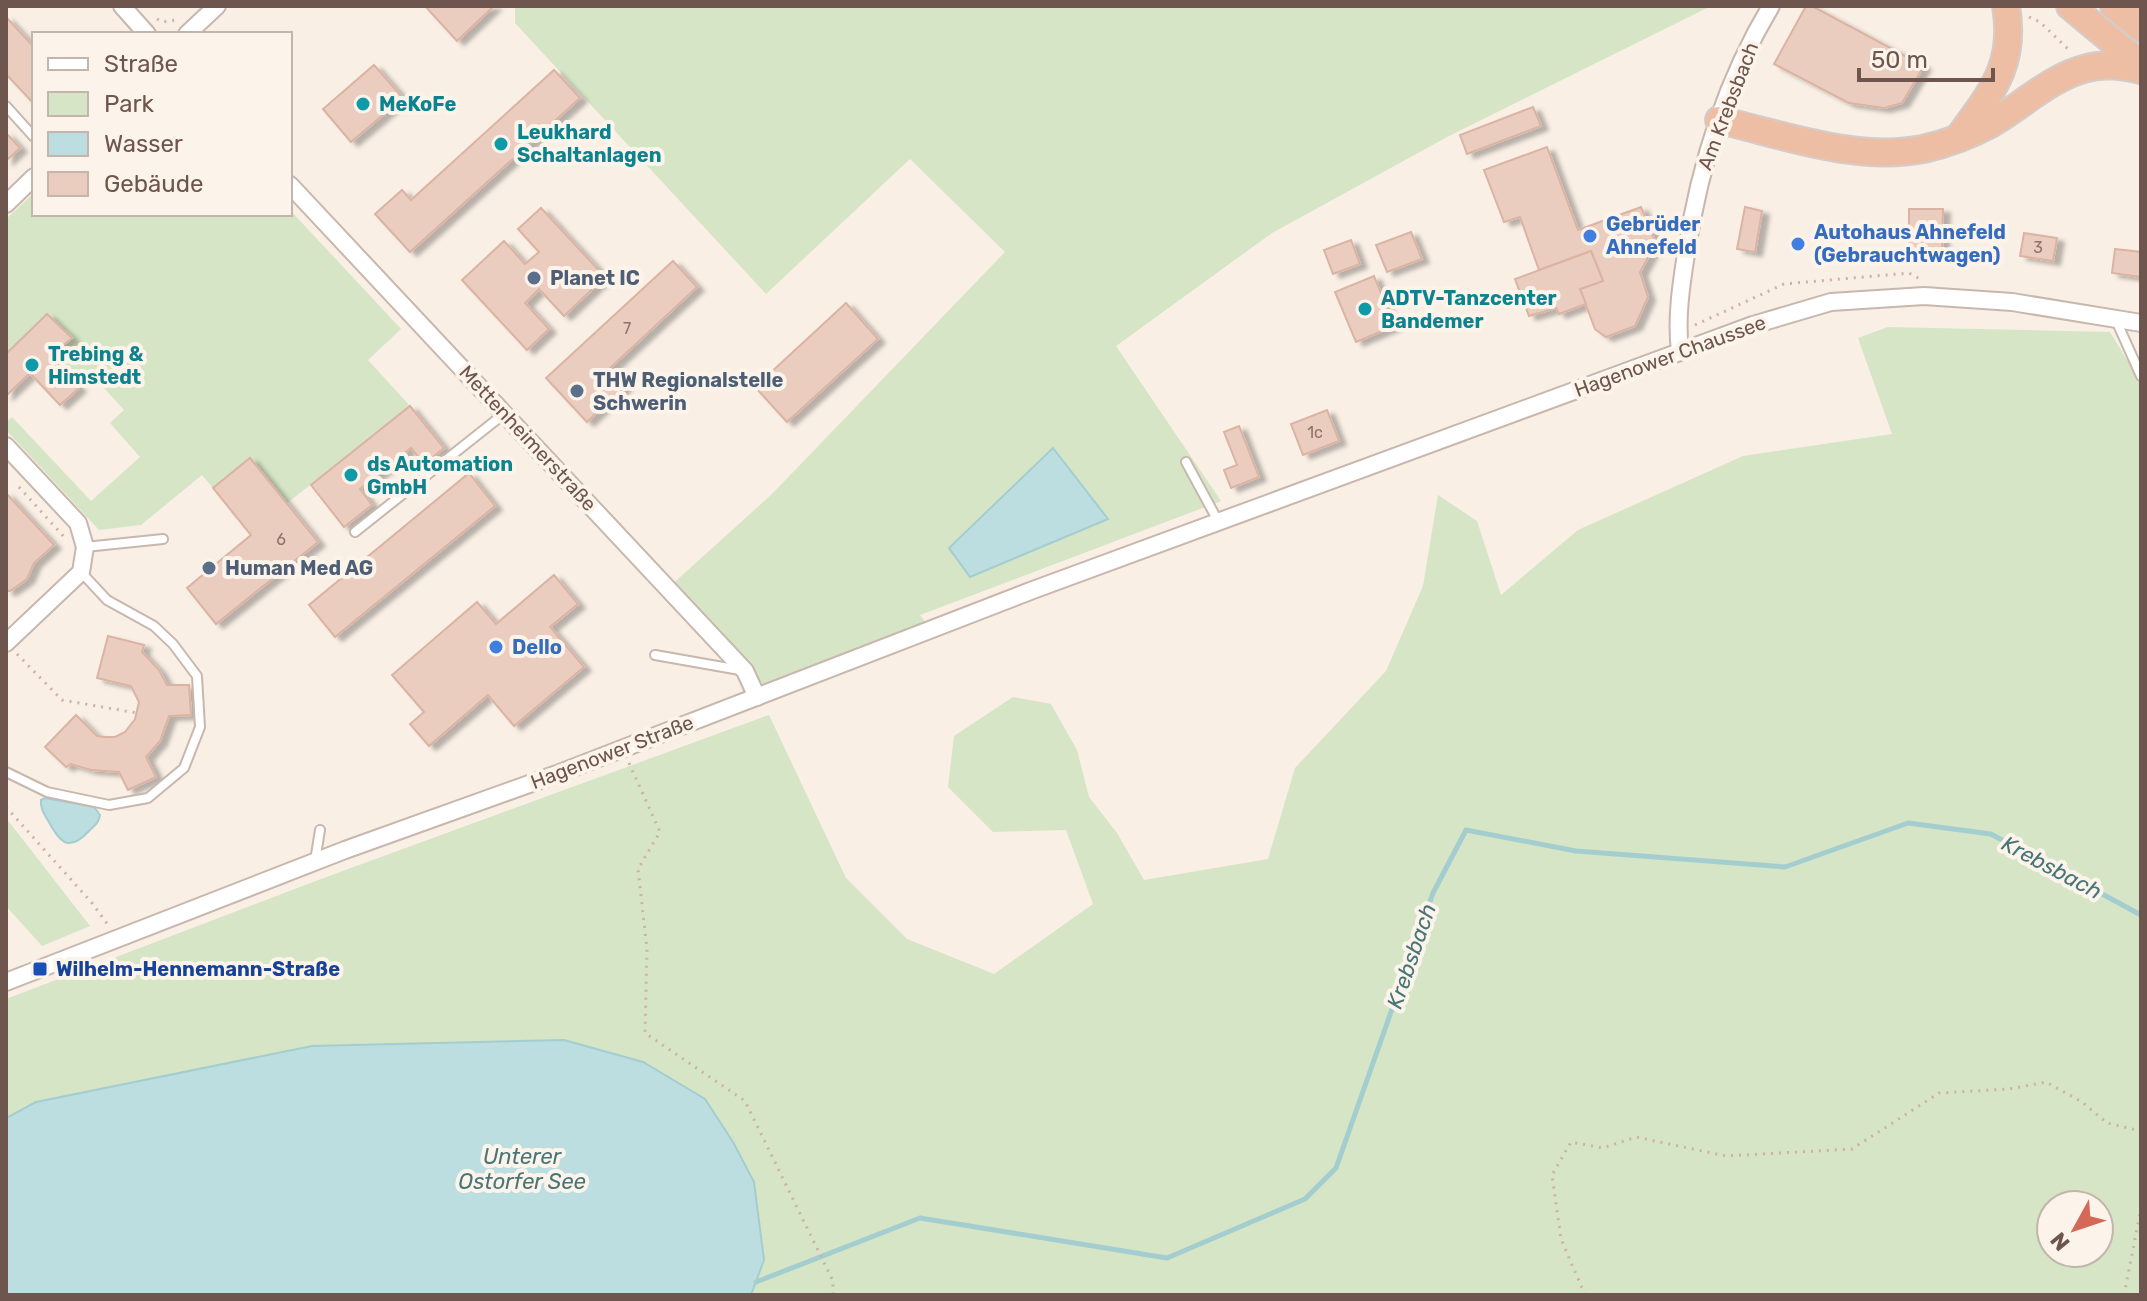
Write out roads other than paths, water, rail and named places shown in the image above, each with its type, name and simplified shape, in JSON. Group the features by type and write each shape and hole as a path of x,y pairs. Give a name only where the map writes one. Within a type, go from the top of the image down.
{"highway":[{"path":"1959,137 1995,86 2005,60 2009,47 2006,6"},
{"path":"2070,6 2141,67"},
{"path":"2114,6 2141,28"},
{"path":"1719,120 1878,153 1924,148 1990,124 2060,78 2087,67 2115,64 2141,67"}],"street":[{"path":"122,6 145,32"},
{"path":"183,26 217,6"},
{"name":"Am Krebsbach","path":"1680,351 1680,291 1691,219 1708,153 1757,30 1771,6"},
{"path":"6,204 32,179"},
{"name":"Mettenheimerstraße","path":"292,187 506,412 745,671 757,697"},
{"name":"Hagenower Chaussee","path":"1218,521 1680,351 1831,302 1924,296 2012,302 2141,323"},
{"path":"6,446 78,523 85,547 81,572 6,643"},
{"name":"Hagenower Straße","path":"6,982 315,862 757,697 854,651 1218,521"}],"lane":[{"path":"6,106 32,135"},
{"path":"2115,317 2141,376"},
{"path":"355,532 506,412"},
{"path":"1186,462 1218,521"},
{"path":"85,547 163,539"},
{"path":"6,772 47,792 109,805 148,798 184,768 200,727 197,676 173,644 154,626 107,600 81,572"},
{"path":"655,655 745,671"},
{"path":"315,862 320,830"}],"water":[{"path":"1053,448 1108,519 970,577 949,548"},
{"path":"45,798 94,807 100,815 99,820 83,837 67,843 54,831 43,812 41,800"},
{"name":"Unterer Ostorfer See","path":"564,1040 643,1062 705,1099 754,1182 764,1260 751,1295 6,1295 6,1118 36,1102 312,1046"}],"waterway":[{"name":"Krebsbach","path":"756,1282 920,1218 1167,1258 1305,1199 1336,1168 1433,893 1466,830 1576,851 1785,867 1908,823 1991,834 2141,915"}],"place":[{"name":"MeKoFe","path":"363,104"},
{"name":"Leukhard Schaltanlagen","path":"501,144"},
{"name":"Gebrüder Ahnefeld","path":"1590,236"},
{"name":"Autohaus Ahnefeld (Gebrauchtwagen)","path":"1798,244"},
{"name":"Planet IC","path":"534,278"},
{"name":"ADTV-Tanzcenter Bandemer","path":"1365,309"},
{"name":"Trebing & Himstedt","path":"32,365"},
{"name":"THW Regionalstelle Schwerin","path":"577,391"},
{"name":"ds Automation GmbH","path":"351,475"},
{"name":"Human Med AG","path":"209,568"},
{"name":"Dello","path":"496,647"},
{"name":"Wilhelm-Hennemann-Straße","path":"40,969"}]}
